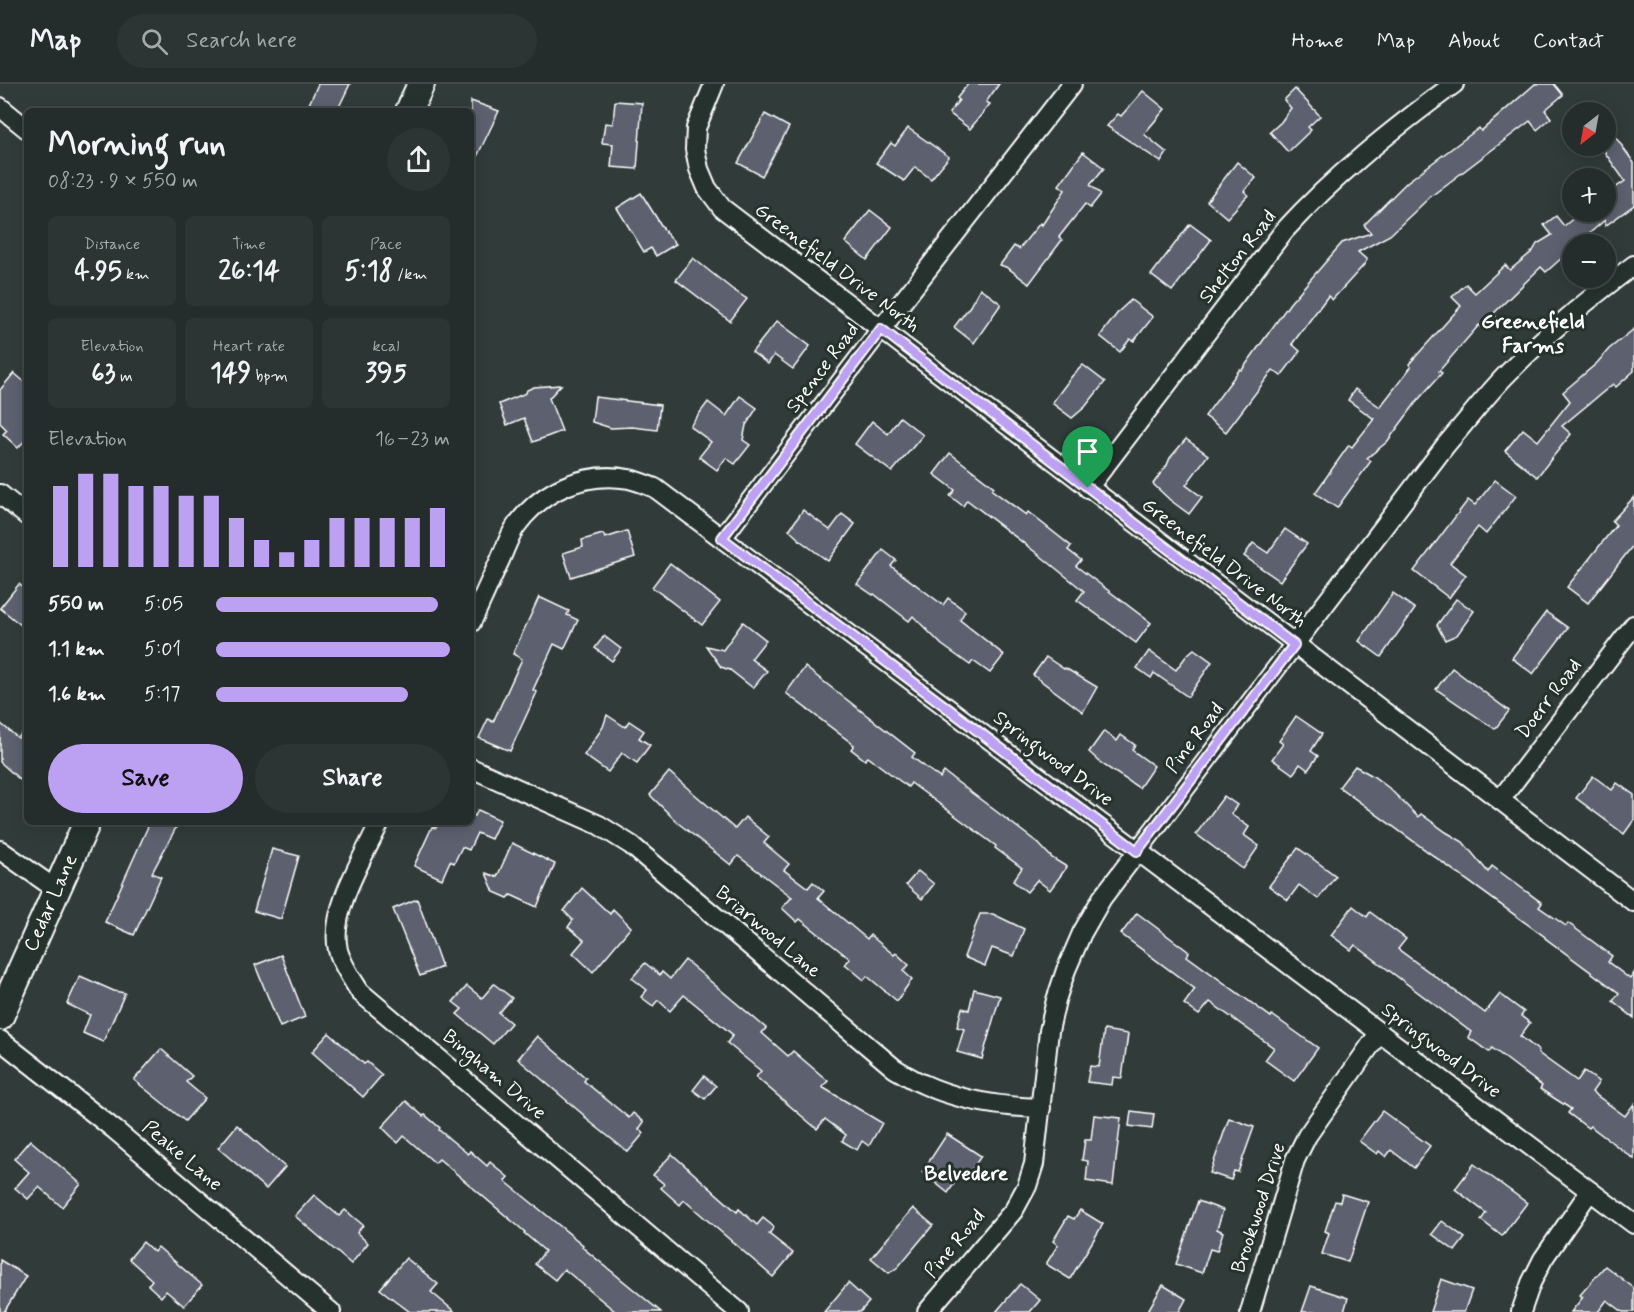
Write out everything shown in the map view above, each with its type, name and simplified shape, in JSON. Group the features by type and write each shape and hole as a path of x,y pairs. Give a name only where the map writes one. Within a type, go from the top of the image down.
{"main road":[{"path":"410,108 421,84"},
{"name":"Cedar Lane","path":"0,1017 86,825"}],"street":[{"name":"Greenefield Drive North","path":"714,84 696,128 695,149 699,169 707,188 722,208 1634,902"},
{"name":"Spence Road","path":"722,538 1072,84"},
{"name":"Shelton Road","path":"1088,488 1284,231 1310,202 1398,125 1454,84"},
{"path":"0,107 24,127"},
{"name":"Pine Road","path":"927,1312 1014,1210 1027,1186 1034,1164 1049,1031 1056,1000 1082,933 1102,898 1445,446 1503,378 1547,335 1634,265"},
{"name":"Springwood Drive","path":"474,617 515,529 528,511 545,497 564,486 586,479 608,477 630,479 655,488 1634,1224"},
{"path":"0,494 24,514"},
{"name":"Doerr Road","path":"1500,801 1634,625"},
{"name":"Briarwood Lane","path":"474,769 599,825 631,845 894,1068 922,1084 978,1102 1041,1108"},
{"name":"Bingham Drive","path":"379,825 346,892 337,928 338,950 360,992 739,1312"},
{"path":"0,850 57,890"},
{"name":"Brookwood Drive","path":"1250,1312 1295,1160 1306,1136 1379,1033"},
{"name":"Peake Lane","path":"0,1040 115,1130 331,1312"},
{"path":"1521,1312 1531,1283 1544,1259 1590,1191"}],"building":[{"path":"318,84 350,84 338,108 307,108"},
{"path":"968,84 999,84 986,102 990,104 970,129 949,113"},
{"path":"1535,84 1554,84 1563,95 1545,110 1551,118 1537,130 1530,121 1430,197 1390,235 1358,252 1367,260 1363,266 1332,300 1328,296 1292,344 1300,351 1281,376 1273,370 1226,432 1205,416 1240,369 1242,370 1290,303 1342,243 1371,233 1364,225 1407,182 1479,128 1481,131"},
{"path":"1295,89 1320,116 1308,127 1311,130 1288,152 1270,132 1291,108 1284,100"},
{"path":"1143,91 1165,109 1144,134 1167,153 1161,162 1107,126 1118,114 1121,116"},
{"path":"471,101 499,111 474,163 474,108 471,108"},
{"path":"615,101 642,103 637,169 611,167 613,144 602,143 605,123 613,124"},
{"path":"765,114 789,127 762,176 738,163"},
{"path":"908,128 949,157 931,179 915,167 904,181 876,163 891,143 895,146"},
{"path":"1616,138 1634,163 1634,205 1616,218 1616,187 1625,181 1607,156 1616,156"},
{"path":"1083,152 1104,168 1090,185 1101,194 1090,208 1085,204 1059,237 1062,240 1029,284 1008,268 1000,265 1014,246 1019,249 1040,223 1042,225 1065,190 1059,185"},
{"path":"1237,162 1256,178 1244,191 1248,195 1227,218 1207,201"},
{"path":"641,193 666,233 676,244 656,256 651,248 644,252 617,208"},
{"path":"870,210 892,227 867,260 845,242"},
{"path":"1556,216 1564,226 1569,222 1603,222 1589,234 1562,234 1562,258 1546,272 1541,267 1493,314 1496,317 1483,329 1479,325 1439,371 1442,373 1418,400 1387,442 1367,458 1371,461 1337,508 1315,493 1349,445 1352,447 1374,419 1348,400 1355,389 1380,407 1411,367 1409,364 1461,306 1452,297 1466,284 1475,293 1505,265 1510,270 1533,251 1537,244 1552,235 1544,225"},
{"path":"1190,224 1211,240 1172,291 1151,275"},
{"path":"693,258 747,299 730,321 676,280"},
{"path":"980,288 1001,304 974,343 954,327"},
{"path":"1131,300 1153,317 1134,341 1130,339 1120,352 1100,336 1119,311"},
{"path":"777,321 810,346 793,369 774,355 768,364 752,352"},
{"path":"1634,329 1634,371 1616,387 1613,384 1562,426 1571,434 1537,477 1505,451 1523,429 1538,441 1570,401 1563,392"},
{"path":"1083,365 1105,382 1085,407 1072,418 1052,403"},
{"path":"14,373 24,381 24,441 18,448 3,434 7,430 0,423 0,390"},
{"path":"561,385 549,398 562,431 533,442 524,418 507,425 499,404 526,393 534,387"},
{"path":"740,396 757,408 746,425 743,440 750,445 735,464 726,458 717,470 699,457 711,442 690,426 708,402 726,416"},
{"path":"595,397 660,405 657,430 632,427 611,428 592,422"},
{"path":"900,417 923,435 892,472 855,444 872,421 888,434"},
{"path":"1186,439 1208,455 1186,485 1202,497 1189,514 1153,484"},
{"path":"950,453 994,487 992,490 1026,515 1028,512 1071,546 1068,550 1081,560 1076,566 1151,623 1136,643 1077,600 1084,591 1043,558 967,500 963,506 950,496 955,490 934,474"},
{"path":"1495,480 1516,496 1486,534 1478,527 1450,563 1466,575 1449,598 1414,571 1468,500 1475,505"},
{"path":"1634,497 1634,544 1588,603 1567,587 1616,525 1612,521"},
{"path":"803,510 830,530 842,514 855,524 828,561 789,530"},
{"path":"1285,529 1307,544 1280,581 1244,556 1253,543 1268,553"},
{"path":"627,531 635,557 571,577 563,553 583,547 582,540 603,534 605,538"},
{"path":"883,550 896,560 891,566 943,605 948,598 965,611 960,620 1004,655 990,673 973,661 970,665 942,645 913,616 909,621 857,584"},
{"path":"670,563 720,602 702,625 652,587"},
{"path":"19,584 24,588 24,628 0,608"},
{"path":"1393,593 1415,609 1381,657 1359,641"},
{"path":"539,597 569,611 567,615 578,620 564,649 554,644 533,690 537,692 510,751 479,738 488,719 493,722 522,659 513,654"},
{"path":"1456,599 1474,611 1457,635 1445,640 1437,625"},
{"path":"1546,612 1568,628 1533,674 1512,658"},
{"path":"743,622 766,640 751,659 767,671 753,688 730,670 721,667 706,646 723,650"},
{"path":"604,636 621,649 612,661 595,648"},
{"path":"1194,649 1212,662 1188,697 1154,673 1151,678 1137,668 1149,651 1176,670"},
{"path":"1046,657 1097,687 1083,712 1033,675"},
{"path":"805,667 915,753 912,757 940,778 944,772 1038,843 1052,858 1067,867 1050,890 1037,880 1027,892 1013,881 1022,868 995,848 996,846 911,783 908,787 868,757 865,760 851,749 854,745 786,693"},
{"path":"1452,668 1509,711 1495,729 1436,689"},
{"path":"607,715 625,727 629,721 644,731 639,738 650,745 637,763 622,753 608,772 584,755 603,727"},
{"path":"1296,716 1322,734 1311,751 1318,756 1308,770 1300,764 1293,774 1272,759 1283,744 1279,741"},
{"path":"0,723 18,738 24,731 24,783 0,762"},
{"path":"1104,731 1117,741 1121,735 1135,745 1132,750 1154,766 1139,788 1102,764 1089,752"},
{"path":"1355,766 1389,788 1418,817 1421,814 1463,842 1488,872 1492,866 1542,903 1539,907 1566,926 1568,923 1612,956 1608,962 1630,979 1634,973 1634,1018 1613,1001 1619,993 1339,787"},
{"path":"669,772 735,829 745,817 769,837 764,843 789,864 784,870 808,888 813,882 824,891 818,898 867,939 870,935 909,965 903,971 912,979 897,1001 867,976 864,980 845,964 850,959 800,919 797,922 782,908 792,897 738,856 731,865 678,823 650,795"},
{"path":"1593,776 1612,790 1617,783 1634,795 1634,820 1624,834 1576,798"},
{"path":"1224,796 1237,805 1231,814 1249,827 1244,835 1259,846 1243,869 1196,834"},
{"path":"478,810 500,820 491,839 477,833 469,850 462,847 454,863 450,861 442,879 414,866 432,827 474,825"},
{"path":"149,825 177,825 152,873 161,877 134,935 105,922"},
{"path":"512,843 555,864 537,907 511,895 508,898 494,892 486,873 497,877"},
{"path":"1298,848 1336,876 1318,899 1299,885 1288,900 1269,886"},
{"path":"272,849 299,856 281,919 254,911"},
{"path":"918,871 934,884 922,899 906,885"},
{"path":"582,888 610,914 613,909 631,927 593,972 573,953 584,940 568,927 573,920 564,911"},
{"path":"417,899 442,967 420,976 393,909"},
{"path":"1353,906 1367,917 1370,912 1406,939 1398,949 1485,1013 1500,994 1524,1012 1521,1016 1530,1023 1520,1036 1539,1051 1538,1053 1577,1081 1584,1071 1599,1082 1592,1092 1625,1116 1634,1104 1634,1159 1590,1126 1588,1128 1568,1113 1571,1109 1540,1089 1542,1086 1492,1048 1489,1052 1468,1037 1471,1032 1355,945 1351,950 1331,935"},
{"path":"1137,913 1189,952 1187,956 1318,1048 1294,1081 1265,1060 1274,1048 1210,1002 1199,1015 1184,1004 1195,989 1121,934"},
{"path":"980,914 993,914 1024,929 1014,956 992,948 985,966 964,957"},
{"path":"281,955 305,1017 280,1027 255,965"},
{"path":"685,960 766,1028 762,1033 788,1056 793,1051 828,1081 822,1087 882,1123 869,1146 862,1141 857,1150 842,1141 846,1135 825,1119 817,1129 756,1077 761,1071 727,1043 733,1035 684,995 670,1011 658,1000 653,1006 641,997 647,990 632,978 645,963 660,975 662,972 670,979"},
{"path":"80,976 114,991 125,993 103,1042 83,1033 90,1015 67,1004"},
{"path":"494,984 512,998 499,1013 511,1023 493,1044 457,1014 462,1009 453,1002 467,986 482,998"},
{"path":"974,989 1000,996 982,1059 957,1052 964,1029 957,1027 962,1008 969,1010"},
{"path":"1104,1030 1128,1034 1122,1078 1113,1077 1112,1085 1087,1082 1090,1066 1099,1067"},
{"path":"329,1033 364,1064 367,1062 382,1075 363,1097 312,1052"},
{"path":"537,1036 586,1078 584,1081 629,1118 633,1113 644,1122 639,1129 644,1133 628,1152 518,1059"},
{"path":"161,1049 192,1076 186,1082 205,1098 185,1121 134,1080"},
{"path":"704,1076 716,1086 705,1099 693,1090"},
{"path":"406,1101 468,1154 470,1151 487,1166 490,1162 508,1177 505,1181 661,1312 616,1312 564,1269 555,1280 535,1264 545,1251 525,1232 439,1159 435,1163 404,1136 398,1143 382,1127"},
{"path":"1131,1111 1154,1114 1152,1129 1129,1126"},
{"path":"1382,1111 1430,1146 1414,1168 1391,1150 1386,1157 1379,1151 1377,1154 1359,1141"},
{"path":"1094,1115 1121,1118 1113,1185 1086,1181 1088,1161 1082,1160 1085,1140 1091,1140"},
{"path":"1229,1118 1254,1127 1238,1172 1234,1171 1231,1180 1210,1173"},
{"path":"237,1125 285,1167 266,1189 218,1148"},
{"path":"947,1134 981,1156 965,1180 959,1176 948,1193 922,1172"},
{"path":"30,1140 81,1184 62,1207 39,1187 28,1199 15,1188 29,1172 14,1159"},
{"path":"672,1154 737,1212 739,1209 757,1225 763,1218 774,1227 769,1234 793,1253 773,1277 684,1200 680,1205 661,1188 664,1184 653,1175"},
{"path":"1474,1164 1527,1203 1502,1236 1481,1220 1486,1213 1455,1189"},
{"path":"1342,1194 1368,1202 1348,1262 1322,1254 1329,1233 1325,1231 1335,1201 1340,1202"},
{"path":"314,1195 339,1216 345,1210 363,1225 357,1233 368,1243 351,1264 295,1216"},
{"path":"1198,1201 1223,1210 1217,1229 1223,1232 1217,1251 1210,1249 1202,1273 1176,1264"},
{"path":"913,1208 933,1225 898,1267 889,1273 871,1258"},
{"path":"1080,1210 1103,1224 1070,1279 1046,1264 1058,1245 1053,1241 1068,1216 1074,1219"},
{"path":"1442,1221 1465,1238 1455,1251 1432,1234"},
{"path":"143,1242 154,1252 158,1247 202,1285 184,1306 166,1291 161,1297 148,1285 152,1280 129,1259"},
{"path":"406,1258 438,1284 431,1292 455,1312 410,1312 380,1289"},
{"path":"0,1260 26,1276 4,1312 0,1312"},
{"path":"1605,1266 1634,1288 1634,1312 1623,1312 1607,1300 1598,1312 1571,1312 1583,1297 1580,1295"},
{"path":"1441,1279 1472,1290 1464,1312 1430,1312"},
{"path":"848,1283 869,1302 860,1312 824,1312"},
{"path":"1020,1284 1040,1300 1030,1312 996,1312"},
{"path":"1163,1285 1186,1299 1179,1312 1147,1312"},
{"path":"1311,1286 1348,1298 1344,1312 1302,1312"}],"district":[{"name":"Greenefield Farms","path":"1533,334"},
{"name":"Belvedere","path":"966,1174"}],"route":[{"path":"881,329 1088,488 1294,645 1137,851 722,538 881,329"}]}
